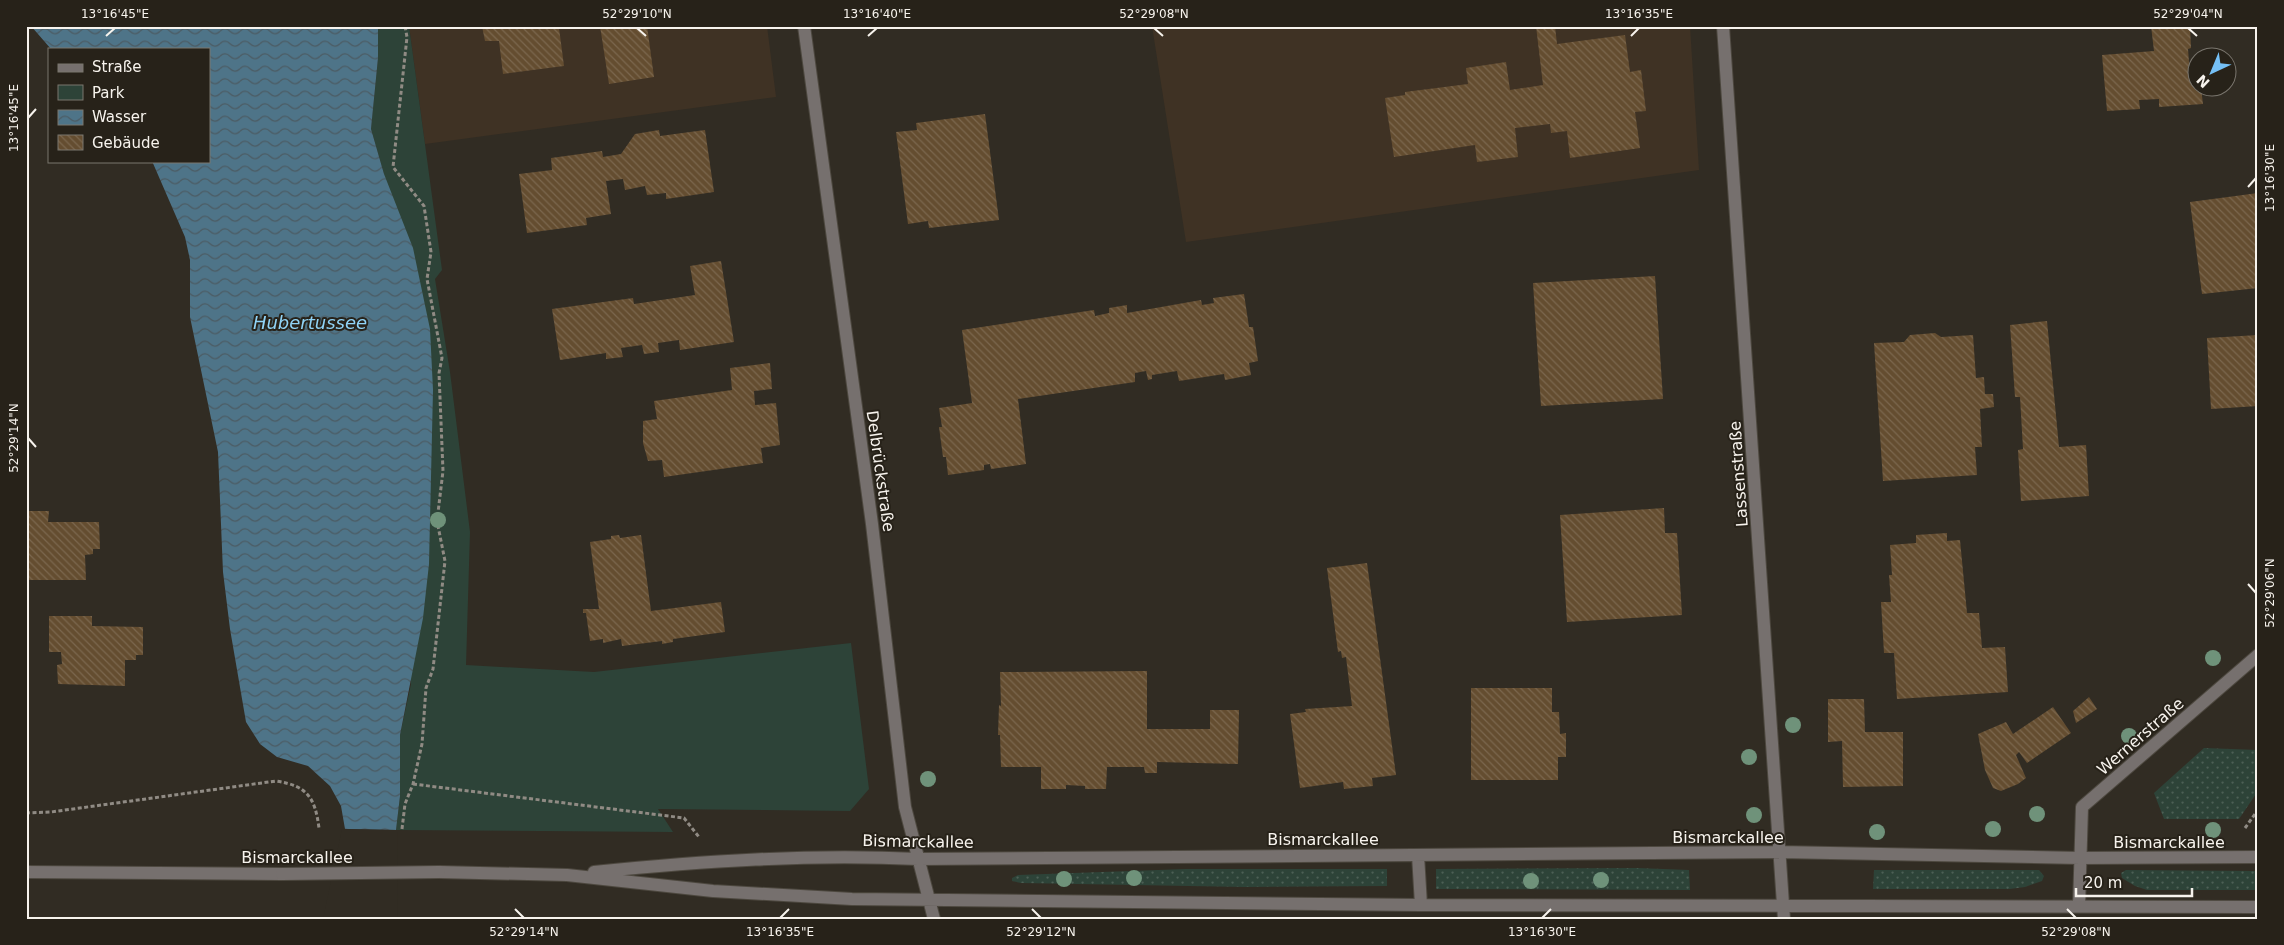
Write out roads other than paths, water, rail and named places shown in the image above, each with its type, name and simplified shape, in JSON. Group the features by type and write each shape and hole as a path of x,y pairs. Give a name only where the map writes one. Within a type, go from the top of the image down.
{"street":[{"name":"Delbrückstraße","path":"804,26 872,524 905,807 934,919"},
{"name":"Lassenstraße","path":"1724,26 1784,913"},
{"name":"Wernerstraße","path":"2080,858 2082,808 2258,655"},
{"name":"Bismarckallee","path":"567,875 717,860 853,856 918,859 1780,852 2080,858 2258,858"},
{"path":"1418,855 1420,905"},
{"path":"2079,906 2080,858"},
{"name":"Bismarckallee","path":"26,872 282,874 439,872 567,875 713,891 852,899 1420,905 1784,913 2079,906 2258,907"}],"water":[{"name":"Hubertussee","path":"31,26 378,26 378,58 371,129 384,174 413,248 430,329 433,390 429,564 423,618 400,735 400,796 396,830 345,829 341,806 330,786 308,766 277,757 260,744 246,722 230,629 223,572 218,452 190,317 190,260 185,237 152,162 210,162 210,48 50,48"}]}
